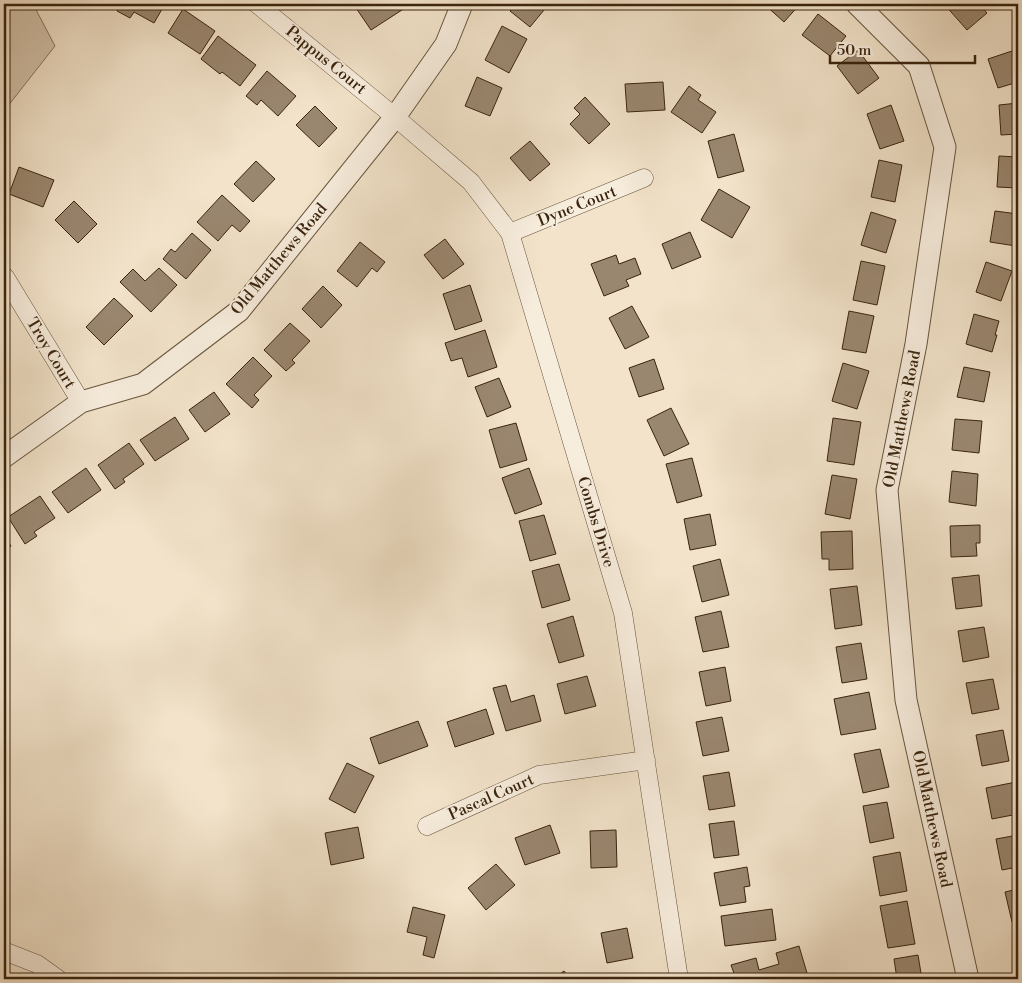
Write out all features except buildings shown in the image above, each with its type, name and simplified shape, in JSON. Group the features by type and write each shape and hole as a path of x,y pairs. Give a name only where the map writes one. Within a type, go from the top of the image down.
{"street":[{"name":"Pappus Court","path":"257,4 395,117"},
{"name":"Old Matthews Road","path":"4,457 81,402 143,384 239,311 395,117 446,44 462,4"},
{"name":"Old Matthews Road","path":"856,4 919,66 945,147 916,344 887,490 906,700 968,979"},
{"name":"Combs Drive","path":"395,117 471,182 510,233 624,613 679,979"},
{"name":"Dyne Court","path":"510,233 644,178"},
{"name":"Troy Court","path":"5,277 81,402"},
{"name":"Pascal Court","path":"428,826 539,776 646,760"},
{"path":"4,951 37,964 58,979"}],"shaded area":[{"path":"4,4 33,4 55,46 4,111"}]}
